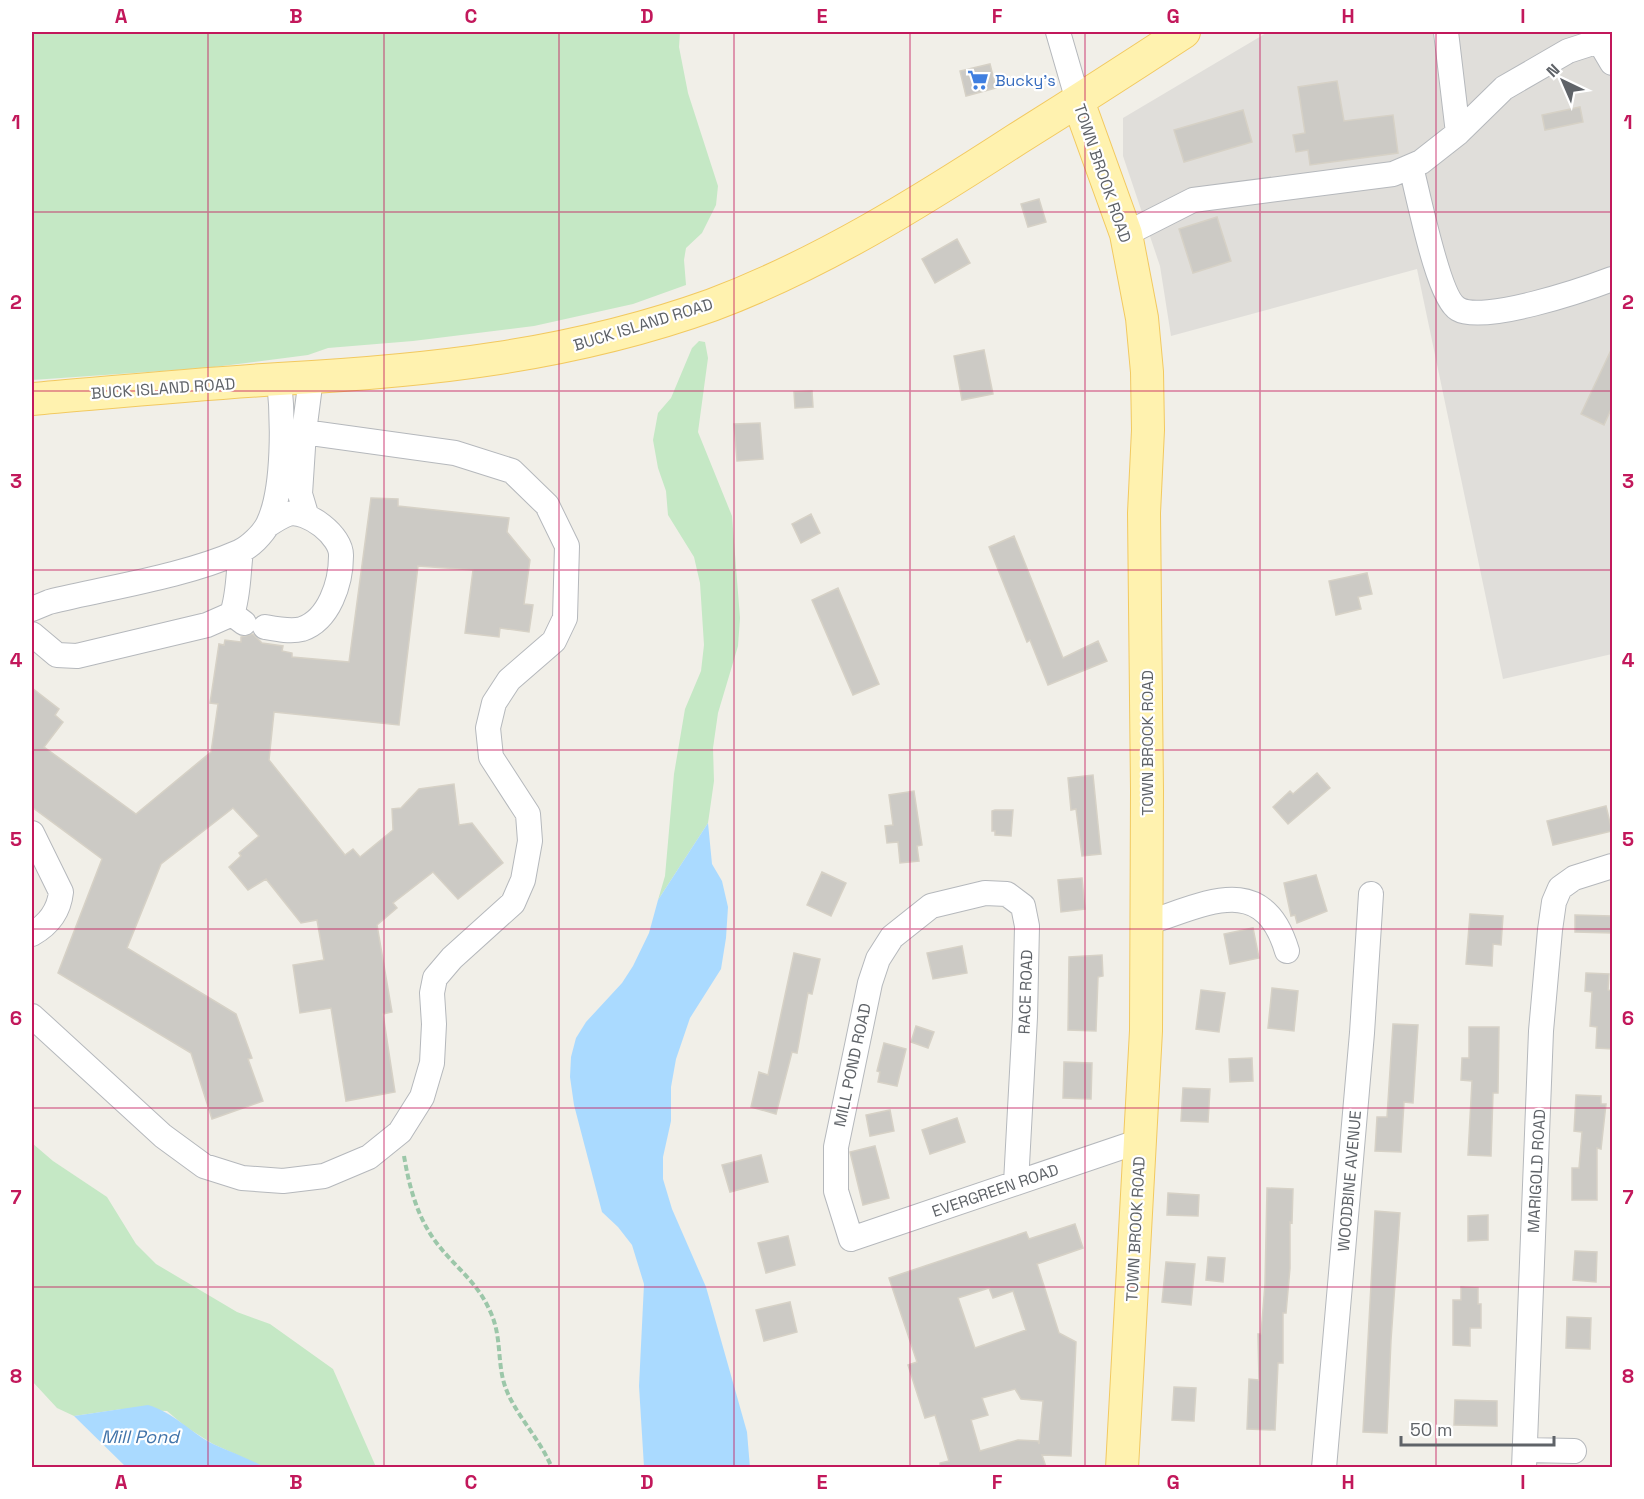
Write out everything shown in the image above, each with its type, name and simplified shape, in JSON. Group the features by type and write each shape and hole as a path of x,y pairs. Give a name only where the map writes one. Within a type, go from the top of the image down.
{"main road":[{"name":"BUCK ISLAND ROAD","path":"32,399 311,378 509,358 603,339 714,304 824,254 897,216 1184,32"},
{"name":"TOWN BROOK ROAD","path":"1078,101 1126,234 1142,318 1147,372 1148,430 1144,513 1146,1031 1122,1467"}],"street":[{"name":"TOWN BROOK ROAD","path":"1058,32 1078,101"},
{"path":"1446,32 1458,133"},
{"path":"1126,234 1192,200 1393,174 1422,162 1458,133 1503,88 1568,51 1604,36 1612,63"},
{"path":"1411,167 1440,280 1447,298 1457,309 1474,314 1561,298 1612,279"},
{"path":"32,634 57,655 77,656 207,625 247,622 301,629 323,616 334,592 341,555 338,543 306,514 300,494 304,432 311,378"},
{"path":"268,525 275,502 283,415 279,379"},
{"path":"32,1016 162,1136 204,1166 242,1178 283,1182 324,1176 369,1156 400,1132 422,1097 432,1063 434,1024 432,993 435,978 452,958 513,903 523,880 530,841 528,814 491,757 488,728 494,703 509,680 554,641 565,618 567,546 547,505 512,471 454,453 304,432"},
{"path":"32,609 49,602 189,568 241,551 268,525 288,514 306,514"},
{"path":"241,551 236,581 238,597 247,622"},
{"path":"32,833 62,892 53,916 42,929 32,934"},
{"name":"MARIGOLD ROAD","path":"1524,1459 1541,1031 1554,902 1560,888 1570,881 1612,867"},
{"name":"RACE ROAD","path":"925,911 956,899 985,893 1007,894 1023,906 1027,926 1026,1005 1016,1183"},
{"name":"WOODBINE AVENUE","path":"1324,1467 1362,1033 1371,894"},
{"path":"1147,923 1223,899 1251,900 1265,913 1283,939 1287,951"},
{"name":"MILL POND ROAD","path":"851,1239 836,1191 836,1147 852,1062 870,983 878,959 892,937 925,911"},
{"name":"EVERGREEN ROAD","path":"851,1239 1140,1142"},
{"path":"1524,1459 1574,1451"}],"path":[{"path":"400,1132 410,1188 421,1217 433,1239 477,1286 490,1310 500,1339 506,1389 544,1448 552,1467"}],"shaded area":[{"path":"1268,32 1612,32 1612,654 1503,679 1417,269 1171,336 1160,266 1123,156 1123,118"}],"green space":[{"path":"32,32 680,32 679,47 688,93 718,186 716,205 702,233 686,248 684,260 686,285 633,304 534,326 413,341 328,348 308,355 206,368 32,380"},
{"path":"699,341 705,342 708,358 698,432 732,516 740,618 738,646 718,713 713,748 714,781 708,823 658,900 665,876 674,774 685,709 701,671 704,645 700,583 694,557 668,515 666,491 658,468 653,440 658,413 671,398 692,348"},
{"path":"32,1143 53,1161 107,1197 136,1244 156,1264 237,1312 270,1324 333,1369 376,1467 264,1467 213,1444 186,1427 167,1411 122,1409 74,1416 57,1408 32,1381"}],"water":[{"path":"708,823 712,864 722,881 728,907 726,938 721,969 690,1018 676,1059 671,1087 671,1121 663,1157 663,1179 672,1209 706,1287 747,1432 750,1468 644,1467 639,1386 644,1284 632,1245 602,1212 574,1105 570,1077 571,1057 576,1038 586,1022 622,983 633,966 649,933 658,900"},
{"name":"Mill Pond","path":"148,1405 174,1417 213,1444 264,1467 126,1467 74,1416"}],"building":[{"name":"Bucky's","path":"990,64 996,88 966,96 960,71"},
{"path":"1337,81 1344,121 1393,115 1398,153 1310,165 1308,150 1296,152 1293,135 1305,133 1298,87"},
{"path":"1580,107 1583,122 1545,130 1542,115"},
{"path":"1243,110 1252,142 1184,162 1174,130"},
{"path":"1039,199 1046,222 1028,227 1021,204"},
{"path":"1217,217 1231,261 1193,273 1179,229"},
{"path":"957,239 970,263 935,283 922,259"},
{"path":"1612,348 1612,407 1604,425 1581,414"},
{"path":"984,350 993,394 962,400 954,356"},
{"path":"812,391 813,407 795,408 794,392"},
{"path":"760,423 763,459 737,461 734,424"},
{"path":"371,498 398,499 398,506 509,518 507,532 530,560 524,604 533,605 529,632 500,628 499,637 465,633 473,570 418,566 399,725 274,712 269,760 345,855 353,849 360,857 393,830 392,809 401,808 419,789 454,784 459,825 472,823 503,863 458,899 433,872 393,903 397,908 377,925 392,1012 383,1014 395,1092 346,1101 331,1008 300,1013 293,965 324,960 317,920 301,923 266,879 248,890 229,867 241,856 239,853 259,836 233,808 161,864 127,948 236,1014 252,1058 248,1059 263,1101 212,1119 191,1053 58,973 102,859 32,807 32,688 59,709 55,715 63,722 44,747 136,814 211,752 218,704 210,703 219,644 224,645 225,640 241,642 241,637 253,634 262,643 283,646 282,651 292,653 292,657 349,662"},
{"path":"811,514 820,533 801,543 792,524"},
{"path":"1014,536 1063,658 1098,641 1107,661 1048,685 1030,640 1027,642 989,547"},
{"path":"1367,573 1372,594 1358,597 1361,609 1336,615 1329,581"},
{"path":"838,588 879,684 853,695 812,600"},
{"path":"1317,773 1330,788 1288,824 1273,807 1290,791 1293,794"},
{"path":"1093,775 1101,854 1082,856 1076,809 1071,810 1068,778"},
{"path":"914,791 922,845 917,846 919,861 900,863 898,842 887,843 885,826 893,825 889,795"},
{"path":"1606,806 1612,831 1553,845 1547,821"},
{"path":"1013,810 1011,836 995,835 995,831 992,831 992,811"},
{"path":"822,872 846,883 831,916 807,905"},
{"path":"1316,875 1327,911 1297,923 1295,915 1291,916 1284,883"},
{"path":"1082,878 1085,909 1061,912 1058,880"},
{"path":"1470,914 1503,916 1501,945 1493,944 1492,966 1466,964"},
{"path":"1575,915 1612,916 1612,933 1575,932"},
{"path":"1253,928 1259,958 1230,964 1224,934"},
{"path":"962,946 967,973 933,979 927,953"},
{"path":"794,953 820,959 812,994 808,993 797,1053 792,1052 776,1114 751,1107 759,1072 768,1075"},
{"path":"1102,955 1103,976 1098,977 1096,1031 1068,1030 1069,957"},
{"path":"1586,973 1609,974 1608,990 1612,991 1612,1049 1596,1048 1597,1027 1590,1026 1592,992 1585,991"},
{"path":"1272,988 1298,991 1294,1031 1268,1028"},
{"path":"1201,990 1225,993 1219,1032 1196,1029"},
{"path":"1393,1024 1418,1025 1413,1103 1404,1102 1401,1152 1375,1151 1377,1117 1387,1117"},
{"path":"916,1026 934,1032 928,1048 911,1042"},
{"path":"1469,1027 1499,1027 1498,1093 1493,1093 1491,1156 1468,1155 1472,1081 1461,1080 1462,1058 1469,1058"},
{"path":"884,1043 906,1049 897,1086 878,1082 880,1072 877,1071"},
{"path":"1252,1058 1253,1081 1230,1082 1229,1059"},
{"path":"1064,1062 1092,1063 1091,1099 1063,1098"},
{"path":"1183,1088 1210,1089 1208,1122 1181,1121"},
{"path":"1576,1095 1601,1096 1601,1104 1606,1104 1601,1149 1597,1148 1597,1200 1572,1200 1572,1168 1579,1168 1582,1132 1574,1131"},
{"path":"890,1110 894,1131 870,1136 866,1115"},
{"path":"957,1118 965,1142 930,1154 922,1130"},
{"path":"875,1146 889,1198 863,1205 850,1152"},
{"path":"761,1155 768,1182 730,1192 722,1165"},
{"path":"1267,1188 1293,1189 1290,1268 1286,1313 1283,1313 1283,1363 1278,1363 1275,1430 1247,1429 1249,1379 1259,1380 1258,1334 1261,1334 1265,1284"},
{"path":"1168,1193 1199,1195 1198,1216 1167,1215"},
{"path":"1375,1211 1400,1213 1387,1433 1363,1432"},
{"path":"1488,1215 1488,1240 1468,1241 1468,1216"},
{"path":"1075,1224 1083,1248 1037,1264 1059,1333 1076,1342 1071,1456 1042,1455 1046,1467 940,1467 940,1463 949,1461 935,1415 925,1418 908,1365 917,1362 889,1278 1026,1232 1029,1239","holes":["989,1288 993,1298 1013,1291 1026,1330 975,1348 958,1298","1015,1389 1021,1399 1043,1401 1039,1444 1038,1441 1018,1440 980,1451 971,1420 988,1415 982,1398"]},
{"path":"788,1236 795,1265 766,1273 758,1243"},
{"path":"1575,1251 1597,1252 1596,1282 1573,1280"},
{"path":"1208,1257 1225,1258 1223,1282 1206,1280"},
{"path":"1166,1262 1195,1264 1191,1305 1162,1302"},
{"path":"1461,1287 1478,1288 1478,1304 1481,1304 1481,1328 1470,1328 1470,1346 1453,1345 1453,1300 1461,1300"},
{"path":"790,1302 797,1332 764,1341 756,1310"},
{"path":"1567,1317 1591,1318 1590,1349 1566,1348"},
{"path":"1174,1387 1196,1388 1194,1421 1172,1420"},
{"path":"1455,1400 1497,1401 1497,1426 1454,1425"}],"place":[{"name":"Bucky's","path":"978,80"}]}
